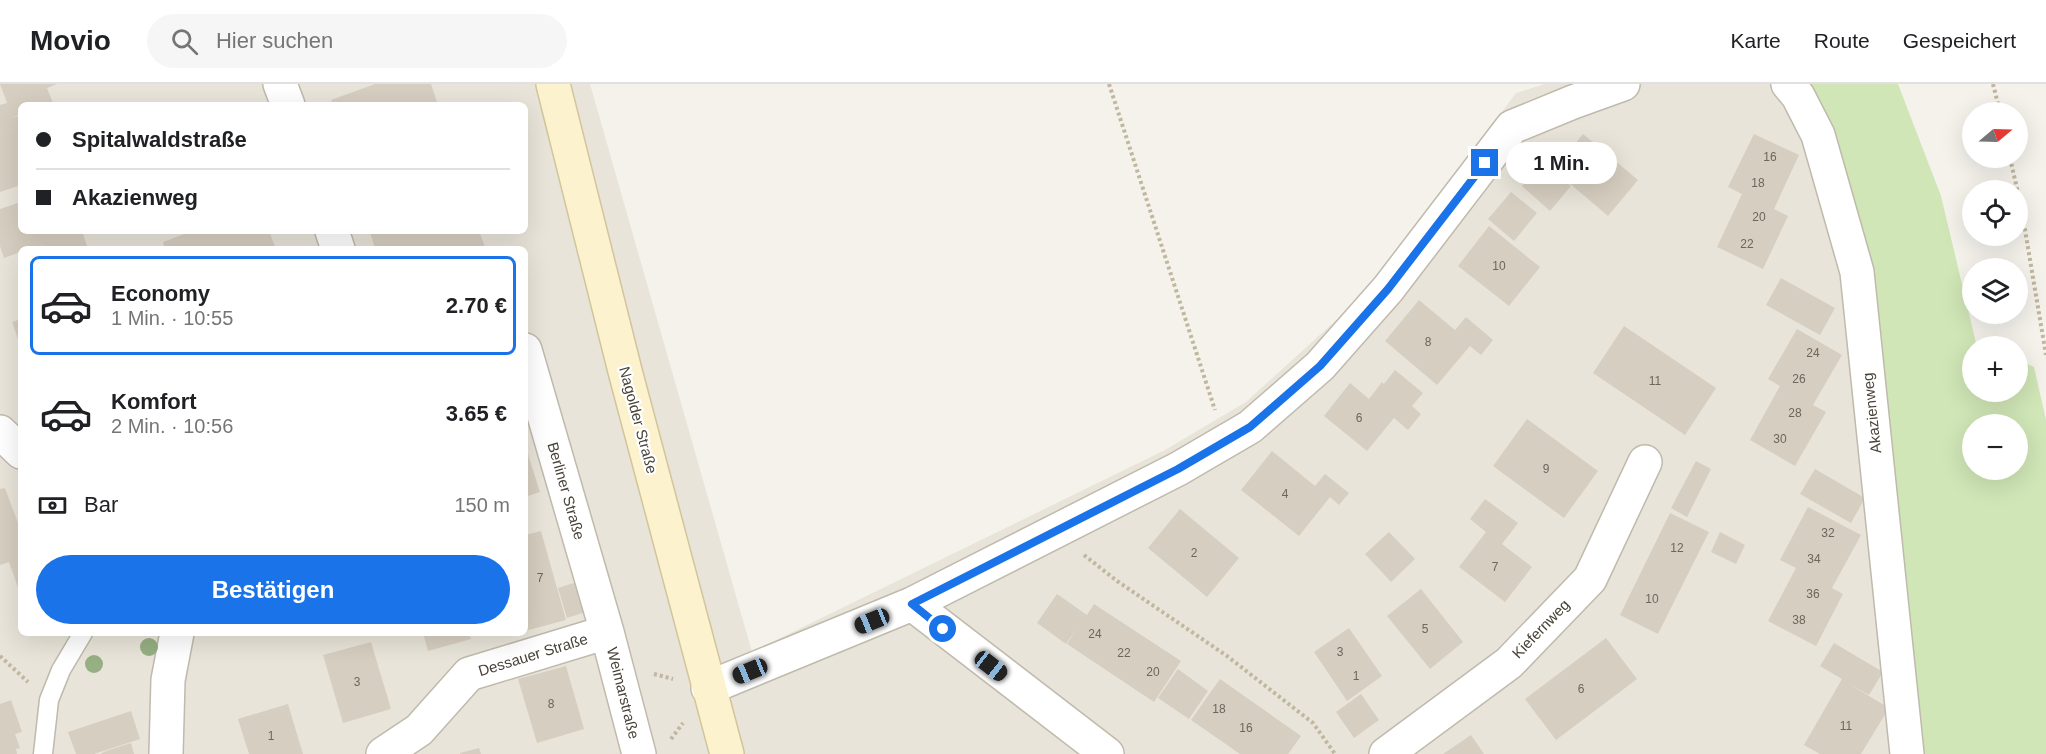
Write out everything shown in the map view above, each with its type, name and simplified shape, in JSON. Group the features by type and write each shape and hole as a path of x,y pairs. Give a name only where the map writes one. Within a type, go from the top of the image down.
{"main road":[{"name":"Nagolder Straße","path":"553,84 625,371 727,754"}],"street":[{"path":"280,84 287,102"},
{"path":"708,688 912,604 1178,469 1250,427 1320,366 1388,289 1512,127 1623,84"},
{"name":"Akazienweg","path":"1788,84 1798,96 1818,135 1857,272 1907,754"},
{"name":"Berliner Straße","path":"528,360 608,632"},
{"path":"0,432 18,449"},
{"name":"Kiefernweg","path":"1386,754 1509,663 1590,579 1645,462"},
{"path":"912,604 1101,752"},
{"name":"Weimarstraße","path":"608,632 639,754"},
{"name":"Dessauer Straße","path":"383,754 419,730 469,674 608,632"},
{"path":"166,754 168,680 176,636"}],"lane":[{"path":"43,754 49,700 61,670 81,636"}],"path":[{"path":"1109,84 1226,442"},
{"path":"1993,84 1998,102"},
{"path":"2012,168 2021,206 2046,355"},
{"path":"1117,581 1227,656 1313,723 1335,754"},
{"path":"0,656 49,700"},
{"path":"616,664 708,688"}],"shaded area":[{"path":"0,84 590,84 752,652 1165,450 1246,402 1368,291 1516,93 1545,84 1795,84 1836,139 1910,754 0,754"}],"green space":[{"path":"1795,84 1898,84 1941,196 1962,284 1962,324 1971,324 1974,336 1962,336 1962,402 2028,402 2028,364 2034,367 2046,420 2046,754 1910,754 1867,267"}],"building":[{"path":"0,84 57,84 47,88 53,102 18,102 18,115 10,118 18,116 18,186 0,192 0,105 7,103"},
{"path":"375,84 431,84 437,102 332,102 331,100"},
{"path":"1583,134 1638,180 1608,216 1554,170"},
{"path":"1754,134 1799,155 1774,209 1788,216 1763,269 1717,247 1742,194 1728,187"},
{"path":"1542,162 1571,186 1550,211 1522,186"},
{"path":"1511,192 1537,213 1514,241 1488,219"},
{"path":"18,203 18,234 83,234 87,246 18,246 18,253 4,258 0,246 0,209"},
{"path":"1489,226 1540,267 1509,306 1458,266"},
{"path":"184,234 270,234 275,246 164,246 163,242"},
{"path":"371,234 480,234 485,246 374,246"},
{"path":"1781,278 1835,308 1820,335 1766,305"},
{"path":"1419,300 1455,330 1466,317 1493,340 1481,355 1470,346 1437,385 1385,341"},
{"path":"18,320 18,339 12,322"},
{"path":"1624,326 1716,388 1685,435 1593,373"},
{"path":"1797,329 1842,355 1813,405 1826,412 1795,466 1750,440 1780,386 1768,379"},
{"path":"1395,370 1423,393 1412,406 1421,414 1408,430 1394,418 1367,451 1324,416 1350,383 1369,399"},
{"path":"1527,419 1598,471 1564,518 1493,466"},
{"path":"1272,451 1315,486 1325,474 1349,493 1339,505 1330,497 1299,536 1241,490"},
{"path":"528,454 540,492 528,496"},
{"path":"1696,461 1711,469 1687,517 1671,508"},
{"path":"1815,469 1865,498 1851,523 1800,494"},
{"path":"5,488 18,523 18,588 9,562 0,565 0,489"},
{"path":"1485,499 1518,523 1502,544 1532,567 1505,602 1459,567 1486,532 1470,519"},
{"path":"1808,507 1861,535 1832,588 1843,594 1816,646 1768,621 1796,568 1780,560"},
{"path":"1180,509 1239,558 1207,597 1148,548"},
{"path":"1670,513 1709,532 1658,634 1620,615"},
{"path":"541,531 566,620 528,630 528,534"},
{"path":"1389,532 1415,559 1391,582 1365,554"},
{"path":"1720,532 1745,545 1736,564 1711,552"},
{"path":"580,581 589,611 567,618 558,588"},
{"path":"1421,589 1463,642 1430,669 1387,616"},
{"path":"1057,594 1087,615 1094,604 1181,661 1154,702 1067,644 1078,627 1066,644 1037,623"},
{"path":"1349,628 1382,676 1347,701 1314,652"},
{"path":"424,636 470,636 471,639 428,651"},
{"path":"1606,638 1637,679 1556,740 1525,699"},
{"path":"371,642 391,709 343,723 323,655"},
{"path":"1834,643 1883,672 1869,695 1849,684 1889,708 1861,754 1820,754 1804,745 1842,679 1820,666"},
{"path":"566,666 584,729 537,743 518,679"},
{"path":"1178,669 1208,691 1189,719 1158,698"},
{"path":"1220,679 1301,736 1288,754 1240,754 1191,720"},
{"path":"1361,694 1379,720 1354,738 1336,712"},
{"path":"11,700 22,732 15,734 20,748 16,749 17,754 0,754 0,704"},
{"path":"288,704 303,754 249,754 238,719"},
{"path":"131,711 140,739 94,754 76,754 68,732"},
{"path":"1471,735 1484,754 1443,754"},
{"path":"131,743 134,754 100,754 106,751"},
{"path":"479,748 481,754 460,754 460,753"}],"route":[{"path":"943,629 912,604 1178,469 1250,427 1320,366 1388,289 1485,163"}]}
